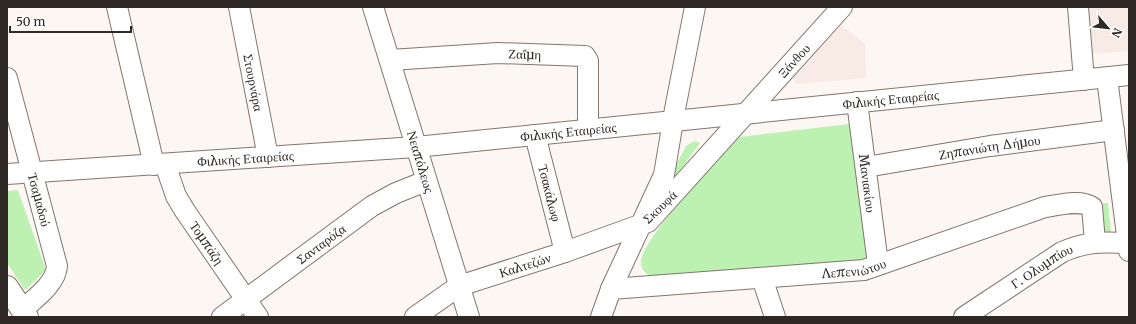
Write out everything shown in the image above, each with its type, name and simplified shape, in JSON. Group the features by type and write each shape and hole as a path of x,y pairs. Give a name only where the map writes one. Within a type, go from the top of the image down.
{"main road":[{"path":"7,287 24,314"}],"street":[{"name":"Τομπάζη","path":"117,7 159,164 185,211 258,317"},
{"name":"Στουρνάρα","path":"239,7 268,157"},
{"name":"Νεαπόλεως","path":"373,7 469,317"},
{"path":"641,225 664,175 695,7"},
{"name":"Ξάνθου","path":"745,114 842,7"},
{"path":"1078,7 1084,80"},
{"name":"Ζαΐμη","path":"390,60 498,53 585,56 588,61 588,129"},
{"name":"Φιλικής Εταιρείας","path":"7,174 416,147 1129,75"},
{"name":"Τσαμαδού","path":"7,78 57,263 57,270 52,280 24,314"},
{"path":"1107,78 1129,246"},
{"name":"Μανιακίου","path":"857,102 878,264"},
{"name":"Σκουφά","path":"601,317 611,289 641,225 648,222 657,213 745,114"},
{"name":"Ζηπανιώτη Δήμου","path":"866,167 990,146 1114,130"},
{"name":"Τσακάλωφ","path":"535,135 565,252"},
{"name":"Σανταρόζα","path":"222,317 372,206 396,192 426,181"},
{"name":"Λεπενιώτου","path":"611,289 864,270 1045,207 1087,204 1092,207 1094,212 1095,242"},
{"name":"Καλτεζών","path":"415,317 459,286 565,252 641,225"},
{"name":"Γ. Ολυμπίου","path":"964,317 1062,252 1076,246 1095,242 1129,246"},
{"path":"762,278 774,317"}],"shaded area":[{"path":"1086,7 1129,7 1129,51 1090,54"},
{"path":"839,23 865,44 866,78 797,84 792,77"}],"green space":[{"path":"849,124 868,261 649,276 644,271 641,261 655,233 684,198 739,137"},
{"path":"694,141 700,143 673,180 670,177 686,146"},
{"path":"18,190 46,270 25,290 7,263 7,191"},
{"path":"1096,203 1108,203 1111,233 1104,239"}]}
